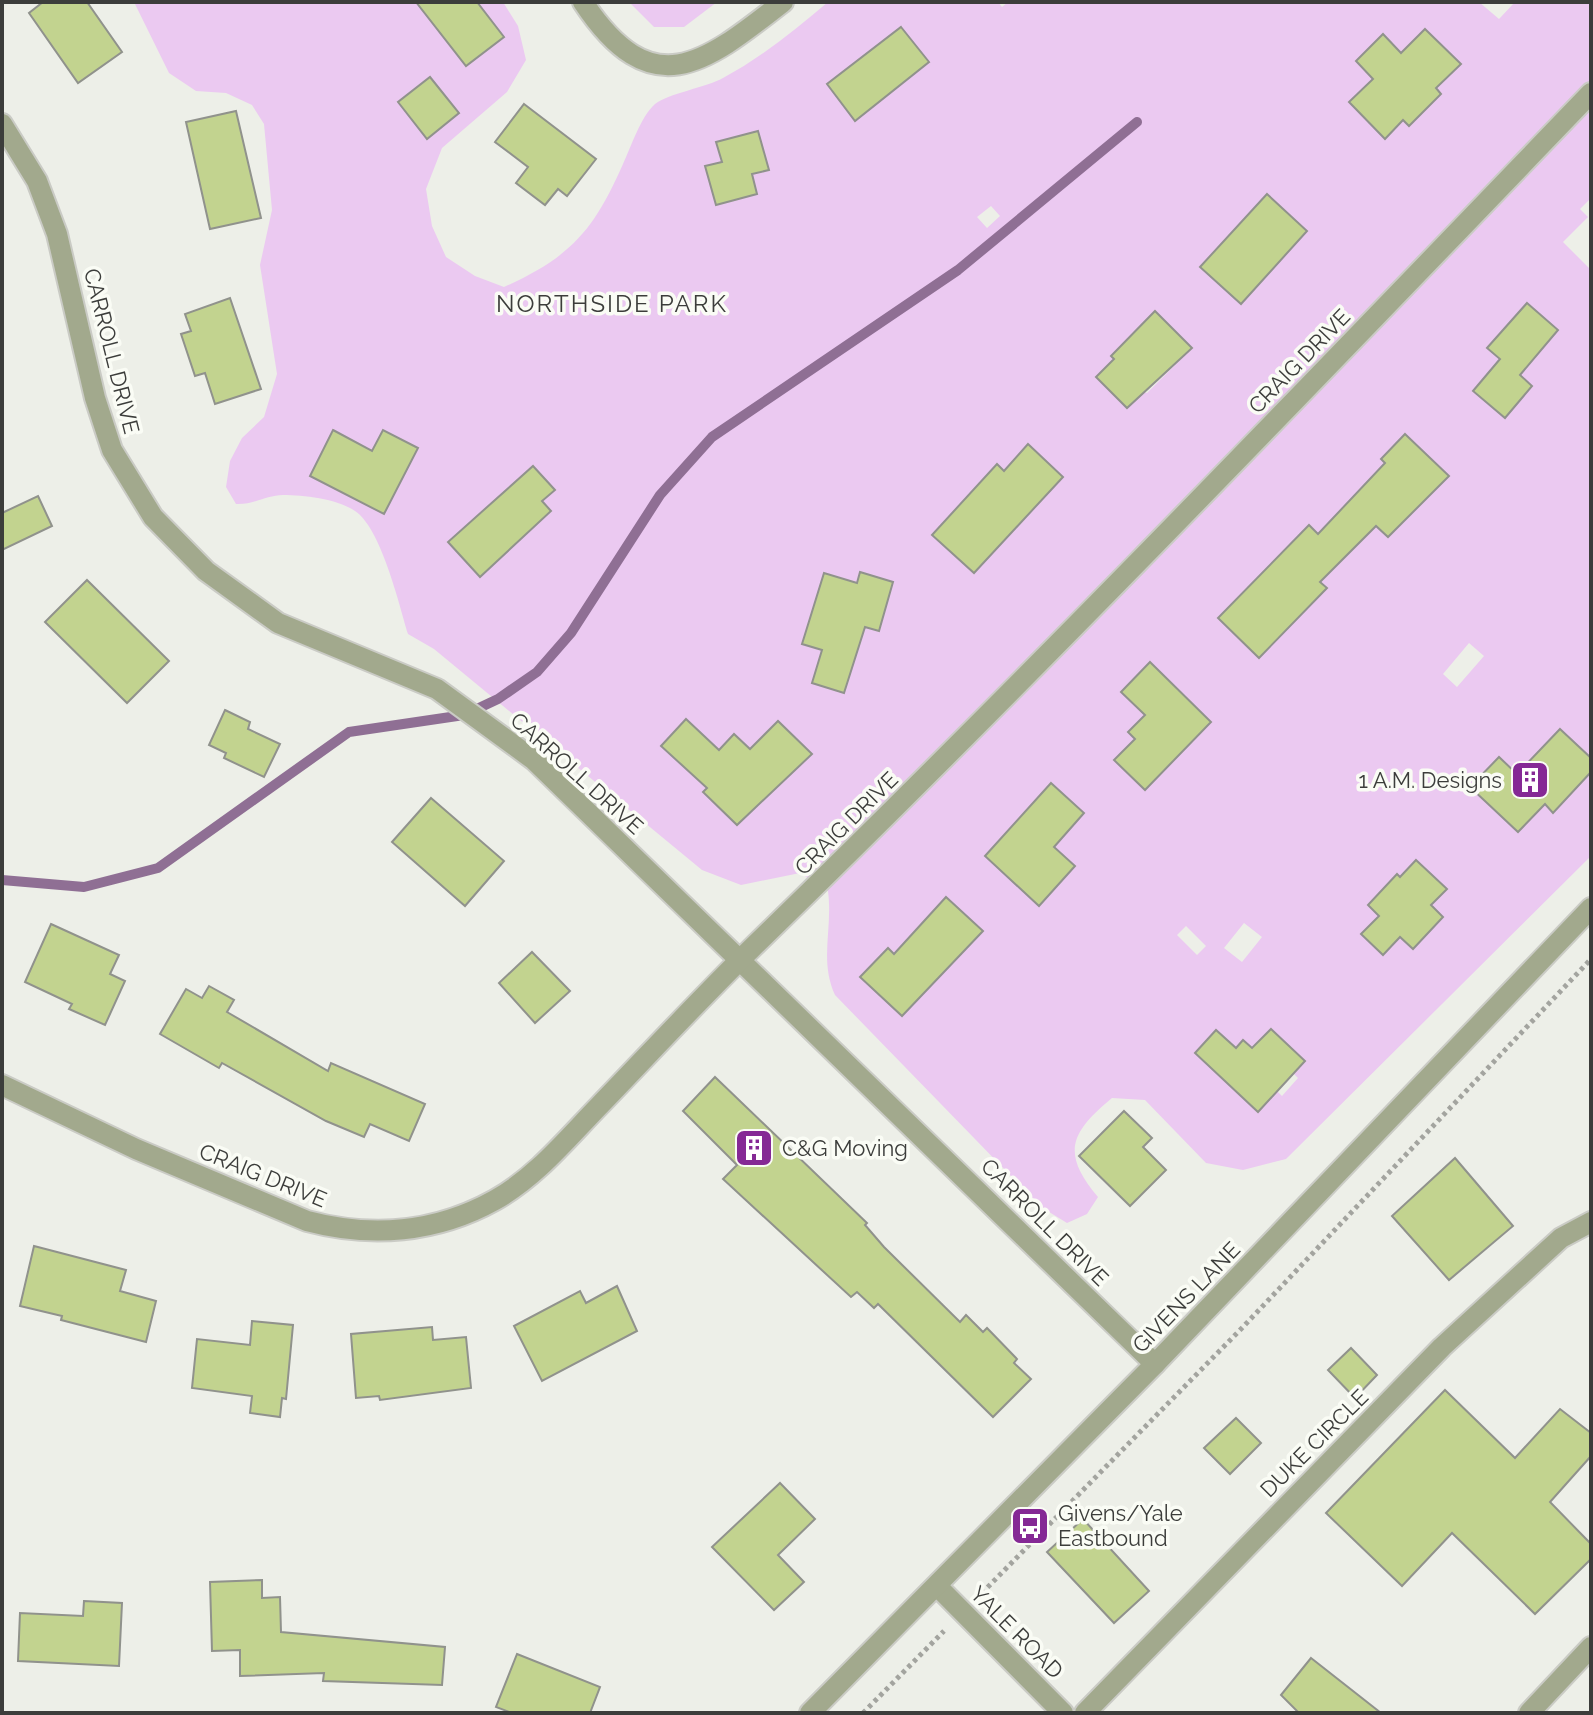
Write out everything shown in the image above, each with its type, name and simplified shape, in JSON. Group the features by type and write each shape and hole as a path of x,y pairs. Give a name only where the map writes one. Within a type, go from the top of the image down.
{"street":[{"path":"583,2 616,46 640,60 672,65 705,59 783,2"},
{"name":"CRAIG DRIVE","path":"2,1085 136,1149 307,1221 333,1228 376,1232 430,1226 495,1200 538,1169 740,960 891,813 1591,93"},
{"name":"CARROLL DRIVE","path":"2,124 37,181 57,234 95,398 112,450 153,517 206,571 278,623 404,673 472,712 534,760 1155,1364"},
{"name":"GIVENS LANE","path":"810,1713 1155,1364 1591,908"},
{"name":"DUKE CIRCLE","path":"1085,1713 1442,1347 1561,1238 1591,1222"},
{"name":"YALE ROAD","path":"937,1586 1063,1713"},
{"path":"1529,1713 1591,1647"}],"path":[{"path":"863,1713 1242,1328 1591,959"}],"shaded area":[{"path":"134,2 416,2 466,66 504,37 477,2 503,2 518,26 526,60 507,92 442,148 426,189 432,226 446,257 475,276 504,287 547,264 578,239 602,207 641,124 655,104 737,70 778,43 828,2 998,2 1002,7 1008,2 1479,2 1499,19 1515,2 1591,2 1591,198 1580,209 1588,217 1563,242 1591,270 1591,758 1517,774 1499,757 1470,787 1545,804 1554,812 1591,772 1591,856 1286,1159 1243,1170 1206,1163 1145,1100 1112,1098 1087,1122 1075,1144 1079,1168 1098,1197 1087,1214 1067,1223 1041,1207 835,995 827,957 828,891 800,873 741,885 702,870 434,649 408,634 381,549 373,533 355,511 330,501 291,495 236,504 226,487 230,461 242,438 264,417 277,374 260,265 272,210 264,124 252,105 226,93 196,91 169,73","holes":["901,27 929,63 856,120 827,85","1426,29 1460,64 1436,88 1441,94 1408,125 1403,120 1385,138 1349,102 1373,79 1383,35 1401,53","430,77 459,113 398,102","716,143 768,170 752,174 757,194 722,162","1267,194 1307,231 1241,303 1201,267","991,206 1000,216 987,228 977,217","1527,303 1558,330 1520,375 1532,386 1505,418 1473,391 1500,359 1488,348","1155,312 1192,348 1147,393 1096,377 1114,359 1111,356","333,430 372,451 383,430 384,513 310,476","1405,434 1449,476 1427,499 1381,459","1028,445 1063,477 974,573 932,535 996,464 1004,471","532,466 554,490 542,501 551,512 479,577 449,542","1308,526 1343,559 1320,582 1327,588 1259,657 1218,618","824,573 857,583 861,573 893,582 879,630 859,625 855,659 844,693 812,683 822,650 802,643","1469,643 1484,656 1457,687 1443,674","1121,692 1210,722 1114,760 1135,739 1128,732 1145,715","777,721 811,754 737,824 703,793 715,780 702,767 734,734 750,749","1051,784 1054,847 1075,866 1039,905 985,856","1416,860 1431,905 1443,918 1413,949 1400,937 1383,955 1362,934 1379,916 1368,905 1396,875 1400,877","946,898 982,931 902,1016 860,977 894,954","1244,923 1262,937 1242,962 1224,948","1186,926 1206,946 1197,955 1177,935","1271,1029 1305,1061 1293,1073 1298,1078 1282,1096 1277,1091 1258,1112 1195,1053 1216,1031 1236,1048 1243,1040 1252,1048"]},
{"path":"629,2 717,2 684,27 654,27"}],"building":[{"path":"43,2 87,2 122,52 78,83 29,13"},
{"path":"416,2 477,2 504,37 466,66"},
{"path":"901,27 929,62 855,121 827,84"},
{"path":"1425,29 1461,64 1436,88 1441,94 1409,126 1403,120 1385,139 1349,102 1373,79 1356,61 1383,34 1401,53"},
{"path":"430,77 459,113 427,139 398,102"},
{"path":"524,104 596,159 567,196 558,189 545,205 516,183 528,167 495,142"},
{"path":"236,111 261,218 210,229 186,122"},
{"path":"758,131 769,170 752,174 757,194 716,205 705,166 722,162 716,142"},
{"path":"1267,194 1307,231 1241,304 1200,267"},
{"path":"230,298 261,389 215,404 205,373 195,376 181,334 191,331 185,314"},
{"path":"1527,303 1558,330 1520,375 1532,386 1505,418 1473,391 1500,359 1487,348"},
{"path":"1155,311 1192,348 1127,408 1096,377 1114,359 1111,356"},
{"path":"333,430 372,451 383,430 418,448 384,514 310,476"},
{"path":"1405,434 1449,476 1388,537 1376,526 1320,582 1327,588 1259,658 1218,618 1309,525 1318,534 1385,463 1381,459"},
{"path":"1028,444 1063,477 974,573 932,535 997,464 1004,471"},
{"path":"533,466 555,490 542,501 551,511 480,577 448,542"},
{"path":"38,496 52,526 2,550 2,513"},
{"path":"860,572 893,582 879,631 865,627 844,693 812,683 822,650 802,644 824,573 857,583"},
{"path":"87,580 169,661 127,703 45,622"},
{"path":"1150,662 1211,722 1145,790 1114,760 1135,739 1128,732 1145,715 1121,692"},
{"path":"225,710 250,722 248,729 280,744 264,777 224,758 226,753 209,745"},
{"path":"686,719 719,750 734,734 750,749 778,721 812,754 737,825 703,792 707,788 661,746"},
{"name":"1 A.M. Designs","path":"1560,729 1591,758 1591,772 1553,813 1545,804 1518,832 1470,787 1499,757 1517,774"},
{"path":"1051,783 1084,813 1054,847 1075,866 1039,906 985,856"},
{"path":"431,798 504,861 465,906 392,842"},
{"path":"1416,860 1447,889 1431,905 1443,917 1413,949 1400,937 1383,955 1361,934 1379,916 1368,905 1397,874 1400,877"},
{"path":"946,897 983,931 902,1016 860,977 888,948 894,954"},
{"path":"51,924 119,955 110,974 125,981 105,1025 69,1009 72,1004 25,982"},
{"path":"532,952 570,991 535,1023 499,983"},
{"path":"209,986 234,1000 227,1012 328,1071 331,1063 425,1104 409,1141 370,1124 364,1137 326,1121 222,1063 219,1068 160,1034 186,989 202,998"},
{"path":"1271,1029 1305,1061 1258,1112 1195,1053 1216,1030 1236,1048 1243,1040 1252,1048"},
{"path":"715,1077 867,1223 865,1225 884,1247 960,1322 966,1315 983,1332 987,1328 1017,1359 1014,1363 1031,1379 993,1417 878,1304 874,1308 857,1292 851,1297 723,1179 737,1165 683,1111"},
{"path":"1124,1111 1152,1138 1143,1147 1166,1170 1130,1206 1079,1156"},
{"path":"1455,1158 1513,1226 1449,1280 1392,1216"},
{"path":"34,1246 126,1270 120,1291 156,1301 146,1342 20,1306"},
{"path":"617,1286 637,1331 542,1381 514,1326 580,1291 586,1303"},
{"path":"252,1321 293,1325 286,1399 282,1398 280,1417 250,1413 252,1396 192,1388 197,1339 250,1345"},
{"path":"432,1327 433,1340 466,1337 471,1388 380,1400 379,1396 356,1398 351,1334"},
{"path":"1351,1348 1377,1375 1355,1398 1328,1370"},
{"path":"1445,1390 1515,1458 1560,1409 1591,1433 1591,1456 1550,1502 1591,1544 1591,1559 1535,1614 1452,1533 1402,1586 1326,1513"},
{"path":"1236,1418 1261,1443 1230,1474 1204,1448"},
{"path":"780,1483 815,1519 778,1555 804,1582 774,1610 712,1547"},
{"path":"1083,1519 1149,1591 1114,1623 1047,1552"},
{"path":"262,1580 262,1598 280,1597 281,1632 445,1647 442,1685 323,1681 324,1673 240,1676 240,1650 212,1651 210,1582"},
{"path":"84,1601 122,1603 119,1666 18,1661 20,1613 83,1616"},
{"path":"517,1654 600,1687 590,1713 512,1713 496,1707"},
{"path":"1311,1658 1381,1713 1299,1713 1281,1695"}],"waterway":[{"path":"2,880 84,887 158,868 349,732 464,715 498,699 537,672 571,633 660,495 712,437 958,270 1137,122"}],"place":[{"name":"1 A.M. Designs","path":"1530,780"},
{"name":"C&G Moving","path":"754,1148"},
{"name":"Givens/Yale Eastbound","path":"1030,1526"}],"district":[{"name":"NORTHSIDE PARK","path":"612,304"}]}
